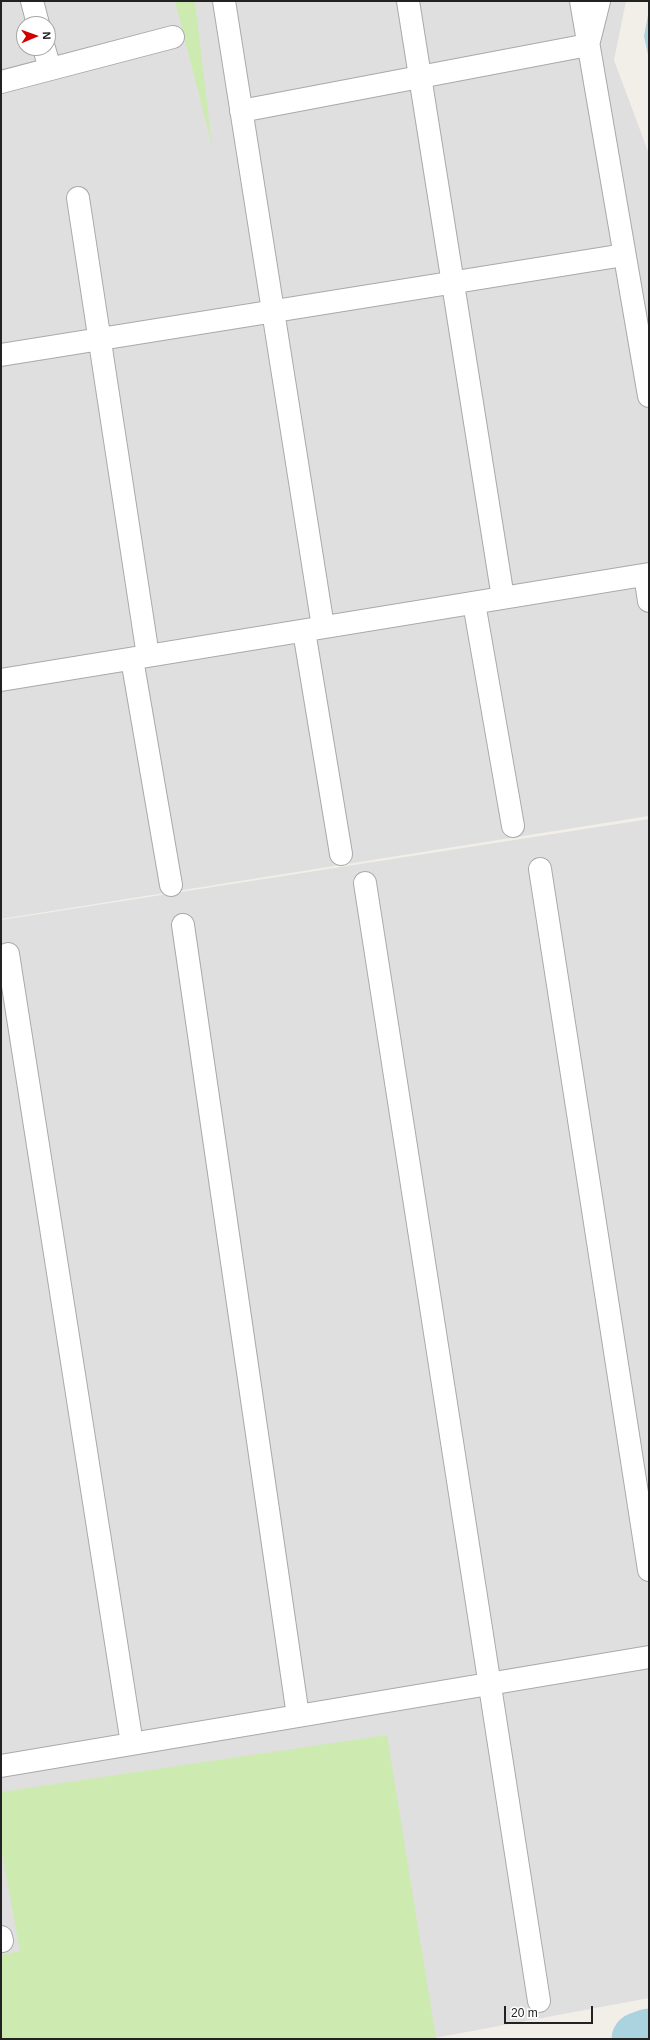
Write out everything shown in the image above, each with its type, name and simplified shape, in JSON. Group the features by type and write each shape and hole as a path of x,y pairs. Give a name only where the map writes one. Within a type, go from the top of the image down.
{"street":[{"path":"32,1 36,16"},
{"path":"224,1 273,311 341,854"},
{"path":"408,1 503,598"},
{"path":"581,1 649,396"},
{"path":"588,45 599,1"},
{"path":"1,82 173,37"},
{"path":"242,111 588,45"},
{"path":"46,56 50,69"},
{"path":"78,198 100,339 140,657 171,885"},
{"path":"1,355 624,254"},
{"path":"1,680 647,574 649,600"},
{"path":"474,603 514,826"},
{"path":"540,869 649,1570"},
{"path":"365,883 491,1684 539,2001"},
{"path":"183,925 298,1716"},
{"path":"8,954 132,1744"},
{"path":"1,1766 649,1657"}],"shaded area":[{"path":"1,1 626,1 614,60 649,154 649,816 1,919"},
{"path":"649,819 649,1998 429,2039 1,2039 1,920"}],"green space":[{"path":"175,1 195,1 212,146"},
{"path":"387,1735 436,2038 1,2039 1,1955 20,1951 1,1848 1,1792"}],"water":[{"path":"649,10 649,59 644,36"}],"waterway":[{"path":"638,2039 649,2035"}]}
